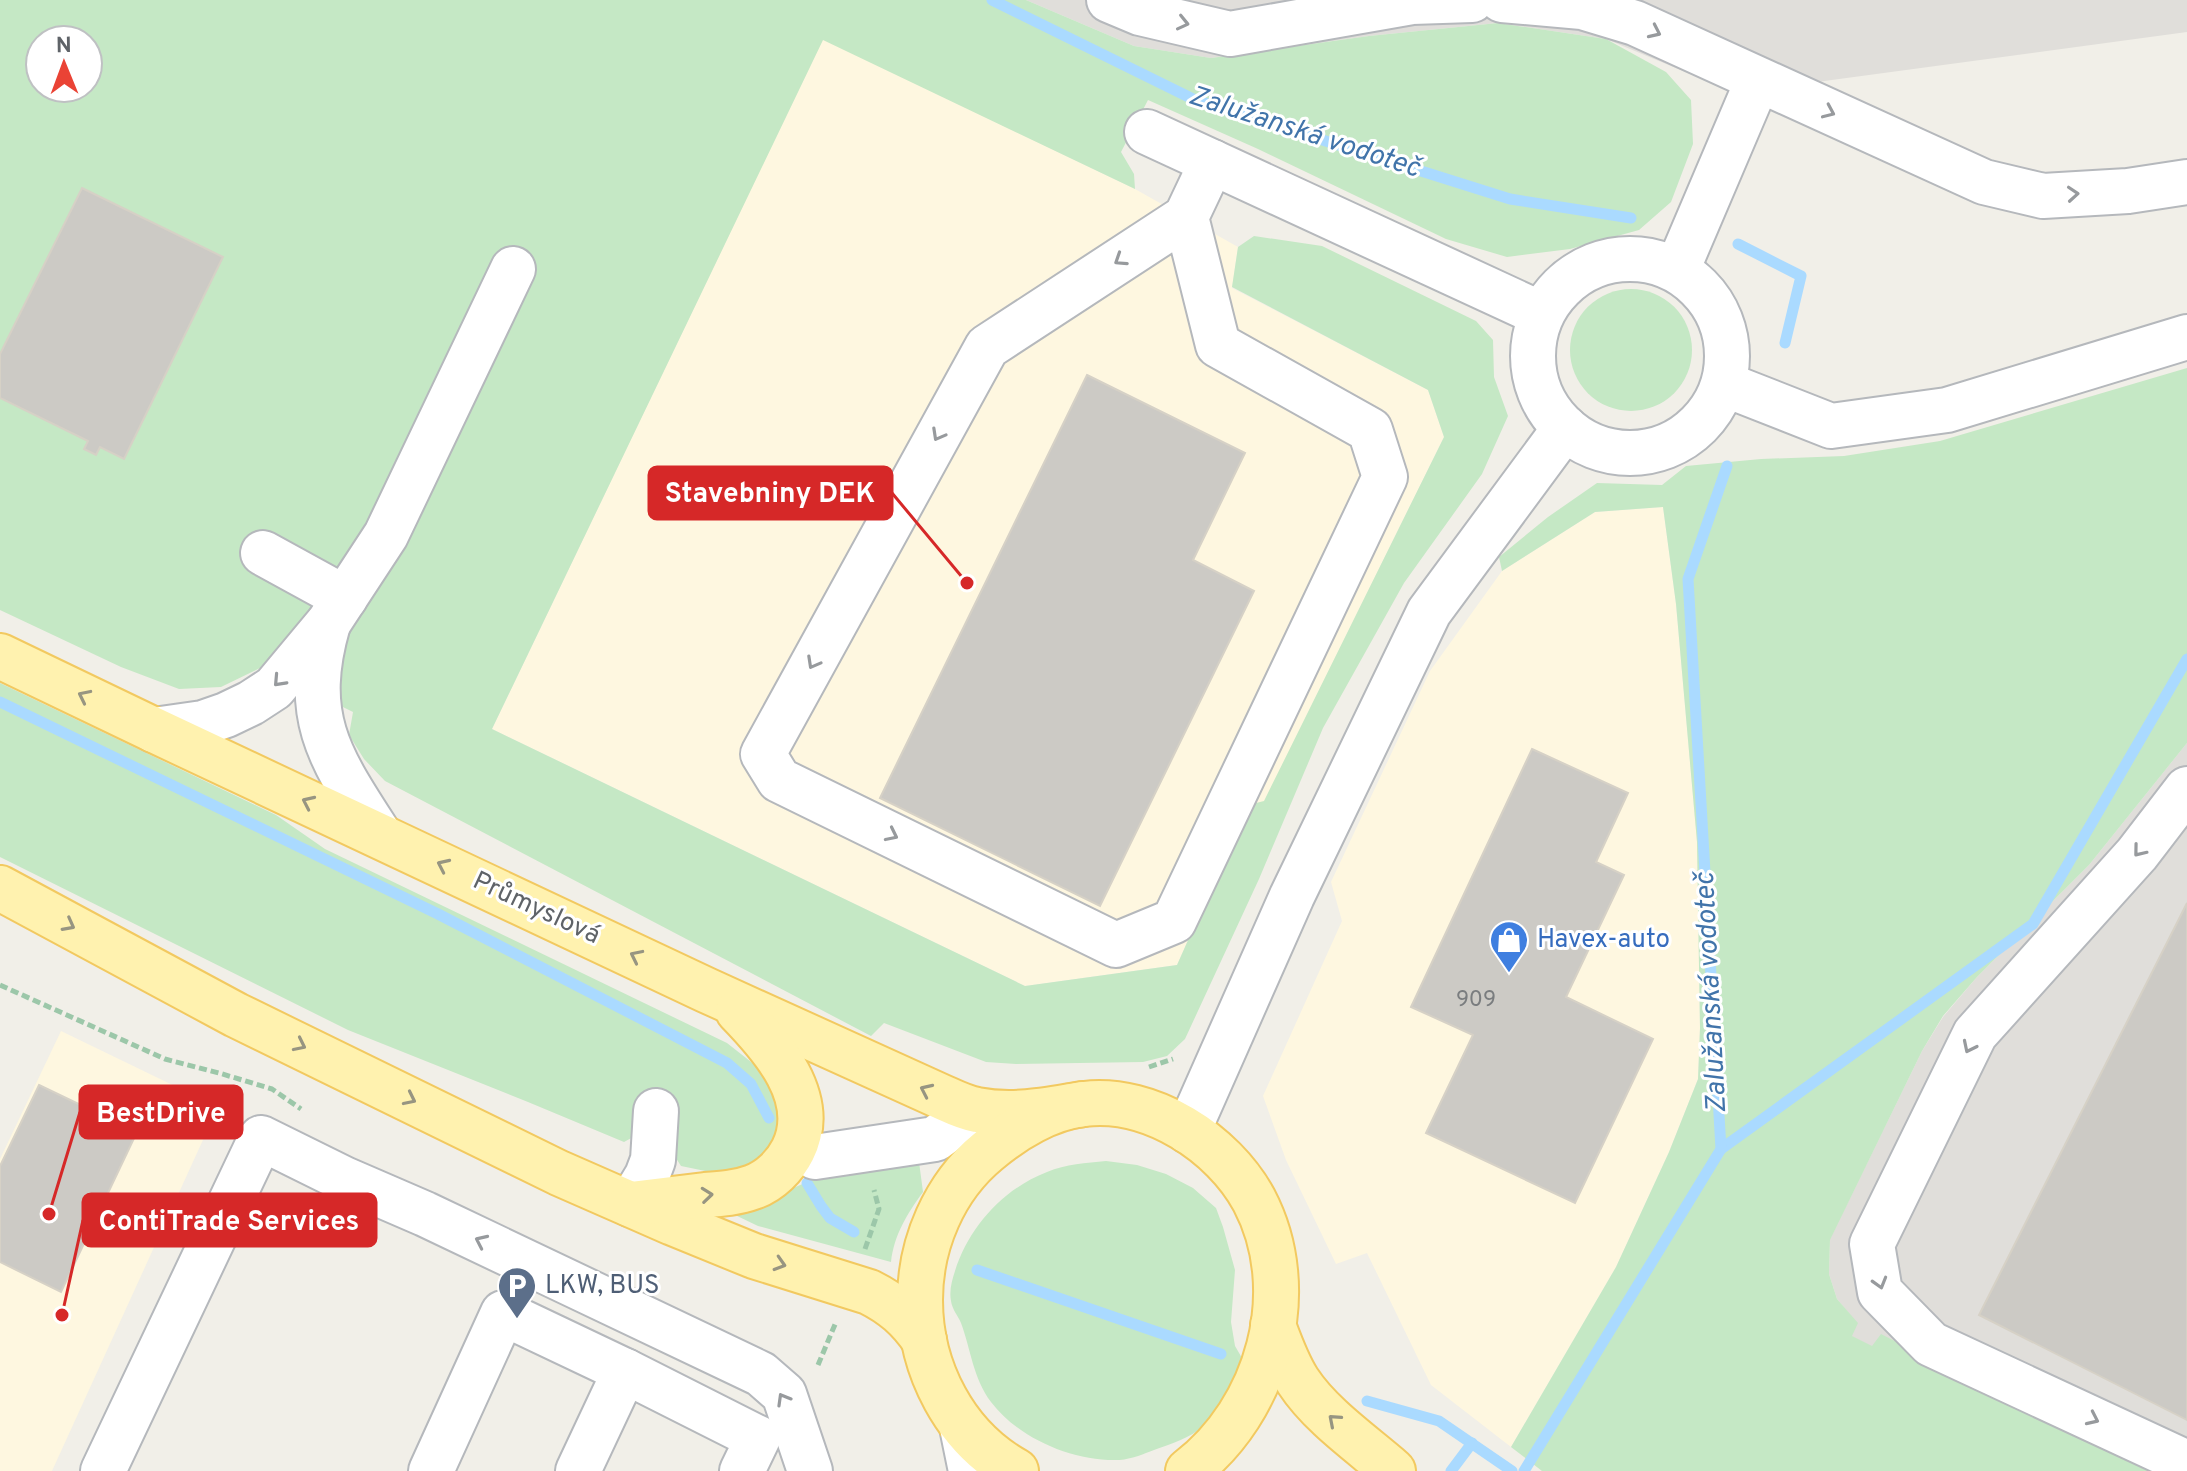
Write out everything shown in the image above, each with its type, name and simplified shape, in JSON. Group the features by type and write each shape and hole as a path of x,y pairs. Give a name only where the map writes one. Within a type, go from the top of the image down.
{"main road":[{"name":"Průmyslová","path":"0,656 706,990 942,1097 974,1110 1004,1114 1083,1104"},
{"path":"0,888 236,1015 559,1173 754,1256 886,1300 901,1311 924,1340"},
{"path":"630,1204 737,1192 757,1186 787,1160 796,1143 800,1127 797,1095 776,1055 736,1010 706,990"},
{"path":"1016,1471 981,1447 962,1427 939,1386 924,1340 920,1312 920,1284 925,1255 945,1202 961,1178 1003,1138 1048,1114 1083,1104 1109,1103 1163,1118 1214,1150 1236,1173 1254,1200 1274,1261 1276,1292 1273,1325 1257,1385 1225,1437 1188,1471"},
{"path":"1273,1325 1283,1354 1316,1404 1393,1471"}],"street":[{"path":"1109,0 1140,13 1230,34 1412,2 1472,0"},
{"path":"1502,0 1582,7 1635,23 1984,182 2043,196 2128,191 2187,182"},
{"path":"1677,270 1758,80"},
{"path":"1147,132 1541,314"},
{"path":"1186,217 1218,345 1370,430 1385,477 1174,921 1116,945 779,780 763,754 987,347 1186,217 1212,162"},
{"path":"1615,259 1647,260 1677,270 1698,286 1714,306 1725,331 1728,358 1724,384 1712,409 1694,430 1670,445 1656,449 1615,452 1588,444 1565,428 1545,405 1534,376 1533,344 1541,314 1560,288 1585,269 1615,259"},
{"path":"154,730 203,723 226,715 274,688 337,610 386,535 513,269"},
{"path":"1724,384 1831,426 1947,410 2187,337"},
{"path":"1188,1131 1292,896 1429,612 1565,428"},
{"path":"263,553 337,610"},
{"path":"337,610 320,653 317,686 320,719 340,774 379,834"},
{"path":"2187,789 2137,854 1975,1034 1872,1244 1880,1292 1931,1344 2187,1463"},
{"path":"815,1157 935,1139 974,1110"},
{"path":"630,1204 653,1160 656,1111"},
{"path":"103,1471 261,1138 761,1374 784,1394 810,1471"},
{"path":"431,1471 503,1313 625,1371 758,1460"},
{"path":"578,1471 625,1371"},
{"path":"962,1427 971,1471"}],"shaded area":[{"path":"1026,0 2187,0 2187,32 1736,93 1606,39 1498,23 1369,36 1211,58 1134,46"},
{"path":"823,39 1135,189 1238,247 1232,288 1428,390 1444,437 1264,802 1248,805 1177,965 1025,986 492,729"},
{"name":"Havex-auto","path":"1663,507 1676,604 1697,842 1698,1079 1669,1152 1616,1267 1511,1447 1431,1385 1367,1253 1336,1264 1286,1160 1263,1096 1342,921 1331,882 1430,671 1502,571 1595,512"},
{"path":"2187,743 2187,1471 2151,1471 1882,1335 1872,1347 1851,1336 1857,1323 1837,1299 1829,1274 1830,1239 1922,1051 1943,1017 1977,977 2089,865"},
{"path":"61,1031 218,1107 52,1471 0,1471 0,1159"}],"green space":[{"path":"0,0 1026,0 1134,46 1211,58 1369,36 1498,23 1606,39 1666,72 1691,100 1693,144 1671,202 1639,230 1570,249 1507,257 1446,239 1148,100 1121,152 1134,174 1135,189 823,40 492,729 1025,986 1177,965 1248,805 1264,801 1444,437 1428,390 1232,287 1238,247 1254,236 1322,246 1476,321 1493,340 1494,377 1508,416 1482,474 1404,583 1323,728 1259,879 1185,1039 1167,1056 1143,1062 986,1062 884,1023 871,1036 385,781 364,759 349,735 353,712 262,667 221,687 179,689 121,667 0,610"},
{"path":"1631,289 1654,294 1674,307 1687,327 1692,350 1687,373 1674,393 1654,406 1631,411 1608,406 1588,393 1575,373 1570,350 1575,327 1588,307 1608,294"},
{"path":"2187,368 2187,743 2089,865 1977,977 1943,1016 1922,1051 1830,1240 1829,1274 1837,1299 1858,1323 1852,1336 1872,1346 1881,1334 2151,1471 1542,1471 1511,1447 1616,1267 1669,1152 1698,1079 1697,842 1676,604 1663,507 1595,512 1502,571 1499,557 1597,483 1662,485 1686,466 1844,456 1940,441"},
{"path":"0,683 276,815 325,849 727,1043 760,1069 777,1097 781,1123 774,1145 749,1168 715,1173 681,1166 667,1144 664,1113 633,1111 635,1136 624,1142 348,1030 0,857"},
{"path":"1106,1161 1137,1165 1166,1174 1193,1188 1216,1208 1235,1270 1231,1322 1235,1346 1249,1370 1198,1430 1173,1443 1120,1460 1084,1457 1049,1446 1016,1427 1003,1415 980,1383 950,1297 954,1274 969,1239 1002,1199 1031,1179 1054,1169"},
{"path":"919,1162 923,1192 902,1225 891,1262 758,1226 733,1214 821,1176"}],"building":[{"path":"82,188 223,257 124,459 100,447 96,455 84,449 88,441 0,398 0,354"},
{"path":"1087,375 1245,453 1193,560 1254,591 1100,906 880,798"},
{"path":"1532,749 1628,793 1596,862 1624,875 1566,997 1653,1039 1575,1203 1426,1133 1473,1035 1411,1007"},
{"path":"2187,903 2187,1420 1979,1315"},
{"path":"39,1085 137,1132 61,1292 0,1262 0,1166"}],"waterway":[{"name":"Zalužanská vodoteč","path":"992,0 1195,100 1510,199 1631,218"},
{"name":"Zalužanská vodoteč","path":"1738,244 1801,276 1785,343"},
{"name":"Zalužanská vodoteč","path":"1524,1471 1721,1149 1688,579 1727,466"},
{"path":"1721,1149 2033,924 2187,659"},
{"path":"0,702 438,914 727,1063 751,1084 769,1118"},
{"path":"807,1183 830,1218 854,1232"},
{"path":"977,1270 1221,1354"},
{"path":"1367,1401 1439,1421 1512,1471"},
{"path":"1451,1471 1472,1443"}],"place":[{"name":"Stavebniny DEK","path":"967,583"},
{"name":"Havex-auto","path":"1509,974"},
{"name":"BestDrive","path":"49,1214"},
{"name":"ContiTrade Services","path":"62,1315"},
{"name":"LKW, BUS","path":"517,1320"}]}
